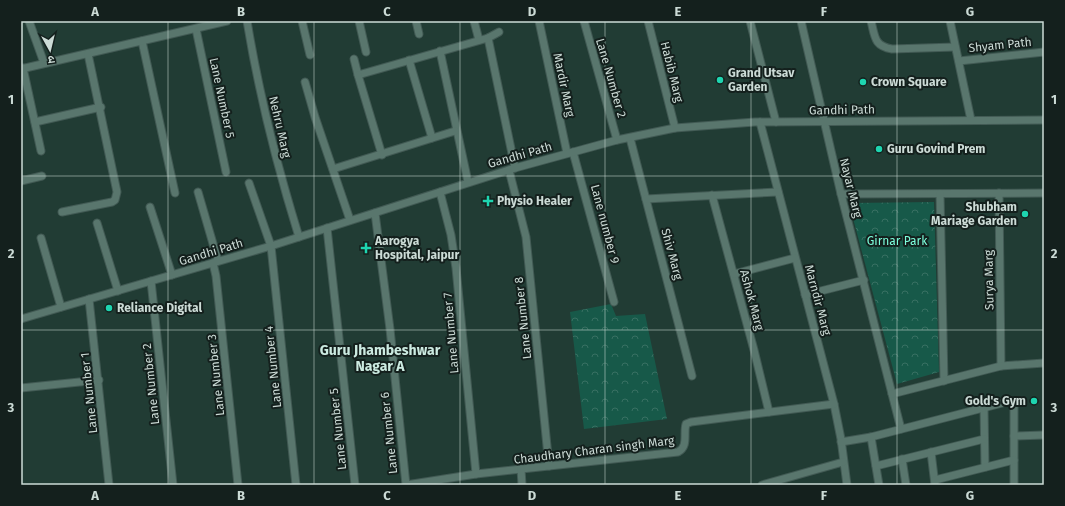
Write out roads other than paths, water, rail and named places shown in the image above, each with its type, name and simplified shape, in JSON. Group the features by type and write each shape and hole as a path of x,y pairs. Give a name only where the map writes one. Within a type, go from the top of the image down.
{"street":[{"path":"29,21 44,63"},
{"path":"41,151 22,68 142,42 226,21"},
{"name":"Nehru Marg","path":"247,21 265,117 282,184 299,237"},
{"path":"302,21 310,55"},
{"path":"359,21 366,52"},
{"path":"416,21 419,34"},
{"path":"474,21 479,40"},
{"name":"Mardir Marg","path":"539,21 570,152"},
{"name":"Lane Number 2","path":"584,21 594,64 617,140"},
{"name":"Habib Marg","path":"648,21 675,128"},
{"path":"750,21 776,122"},
{"name":"Nayar Marg","path":"801,21 823,122 901,429"},
{"path":"872,21 876,41 883,48 892,50 955,47"},
{"path":"950,21 971,120"},
{"name":"Lane Number 5","path":"196,29 226,172"},
{"path":"358,75 488,38 499,32"},
{"name":"Lane Number 8","path":"488,38 526,237 549,466"},
{"path":"142,42 175,193"},
{"path":"440,51 455,131 468,182"},
{"name":"Shyam Path","path":"958,61 1044,52"},
{"path":"62,212 112,202 117,192 101,107 88,54"},
{"path":"354,59 382,155"},
{"path":"409,60 432,138"},
{"path":"305,82 315,117 334,169 350,220"},
{"path":"35,122 101,107"},
{"name":"Gandhi Path","path":"21,319 271,246 468,182 570,152 617,140 675,128 760,122 1044,120"},
{"name":"Marndir Marg","path":"760,122 834,404 847,485"},
{"path":"334,169 455,131"},
{"name":"Shiv Marg","path":"630,138 692,376"},
{"name":"Lane number 9","path":"570,152 614,302"},
{"path":"21,181 42,176"},
{"name":"Lane Number 4","path":"250,184 271,246 296,485"},
{"name":"Lane Number 3","path":"198,192 216,262 216,276 238,485"},
{"name":"Lane Number 7","path":"440,192 451,235 456,268 476,474"},
{"path":"646,199 778,192"},
{"name":"Surya Marg","path":"998,193 1001,366"},
{"path":"841,194 1044,193"},
{"path":"940,194 944,381"},
{"name":"Ashok Marg","path":"712,195 734,274 769,412"},
{"path":"150,207 172,275"},
{"name":"Lane Number 6","path":"375,213 390,328 406,485"},
{"path":"97,223 118,291"},
{"name":"Lane Number 5","path":"327,228 355,485"},
{"path":"41,238 61,307"},
{"path":"734,274 795,258"},
{"path":"805,295 864,280"},
{"name":"Lane Number 2","path":"151,282 174,485"},
{"name":"Lane Number 1","path":"89,300 99,380 109,485"},
{"path":"892,394 1001,366 1044,363"},
{"path":"21,388 99,380"},
{"path":"841,442 871,437 1010,401 1013,402 1014,485"},
{"name":"Chaudhary Charan singh Marg","path":"406,485 476,474 678,452 683,450 685,444 686,424 691,422 834,404"},
{"path":"984,407 985,467"},
{"path":"1014,436 1044,435"},
{"path":"871,437 879,485"},
{"path":"876,466 984,439"},
{"path":"931,452 935,482 1014,460"},
{"path":"902,459 906,485"},
{"path":"767,484 843,462"},
{"path":"521,470 522,485"}],"place":[{"name":"Grand Utsav Garden","path":"720,80"},
{"name":"Crown Square","path":"863,82"},
{"name":"Guru Govind Prem","path":"879,149"},
{"name":"Physio Healer","path":"488,201"},
{"name":"Shubham Mariage Garden","path":"1025,214"},
{"name":"Aarogya Hospital, Jaipur","path":"366,248"},
{"name":"Reliance Digital","path":"109,308"},
{"name":"Gold's Gym","path":"1034,401"}],"district":[{"name":"Guru Jhambeshwar Nagar A","path":"380,358"}],"park label":[{"name":"Girnar Park","path":"897,241"}]}
